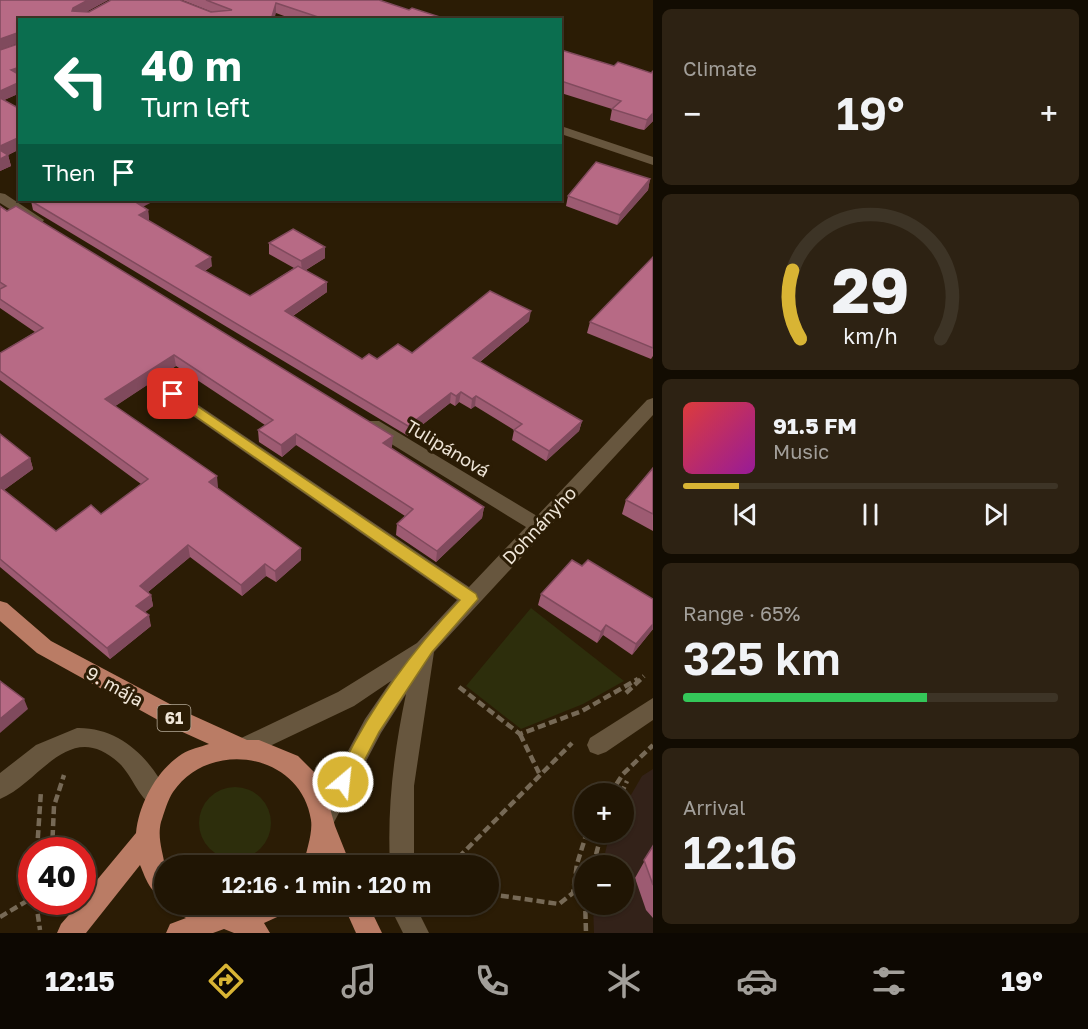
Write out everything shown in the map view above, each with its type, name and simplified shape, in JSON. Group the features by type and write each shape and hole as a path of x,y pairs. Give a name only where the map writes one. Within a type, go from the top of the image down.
{"main road":[{"name":"9. mája","path":"0,609 44,647 146,703 242,747"},
{"name":"61","path":"154,868 147,838 150,816 158,796 169,779 192,760 211,752 242,747 274,753 298,769 315,792 335,855"},
{"path":"317,855 324,825"},
{"name":"61","path":"70,933 147,838"},
{"path":"216,915 228,917 257,933"},
{"path":"179,933 228,917 252,915"},
{"path":"361,915 369,933"}],"street":[{"path":"562,130 653,160"},
{"path":"0,197 50,228"},
{"path":"173,394 471,599"},
{"name":"Dohnányho","path":"324,825 373,726 426,647 653,404"},
{"name":"Tulipánová","path":"363,419 539,526"},
{"path":"401,855 398,830 403,765 426,647"},
{"name":"Dohnányho","path":"242,747 346,699 426,647"},
{"path":"598,745 653,708"},
{"path":"0,788 44,750 74,737 99,737 124,753 158,796"},
{"path":"408,915 416,933"}],"path":[{"path":"520,734 582,711 644,676 618,700"},
{"path":"459,687 520,734 539,773"},
{"path":"461,855 539,773 574,741"},
{"path":"617,783 623,774 653,745"},
{"path":"53,837 54,806 62,777 69,768"},
{"path":"38,837 39,802 43,782"},
{"path":"499,895 559,904 573,893 577,864 584,843"},
{"path":"0,917 18,906"},
{"path":"38,915 41,933"},
{"path":"585,915 586,933"}],"shaded area":[{"path":"531,608 624,681 583,704 521,729 466,686"},
{"path":"653,769 653,933 594,933 593,915 634,915 634,855 604,855 608,843 634,843 634,790 642,776"},
{"path":"228,788 242,788 255,793 265,803 270,816 268,837 265,843 251,855 219,855 205,843 200,830 200,816 205,803 215,793"}],"building":[{"path":"0,0 88,0 73,8 72,11 89,12 111,0 180,0 211,12 232,10 206,0 379,0 443,18 321,18 276,3 272,18 18,18 18,33 0,39"},
{"path":"18,44 18,68 11,70 18,74 18,83 0,91 0,50"},
{"path":"562,50 614,66 618,62 651,73 653,71 653,113 647,120 612,109 621,101 562,81"},
{"path":"0,98 18,108 18,138 0,146"},
{"path":"0,150 8,155 0,159"},
{"path":"596,162 650,179 620,215 568,196"},
{"path":"31,201 134,201 148,210 139,215 211,257 196,266 250,296 298,266 327,282 285,311 362,359 369,354 377,359 398,344 412,353 490,291 531,311 473,358 582,421 549,451 514,430 522,424 476,396 472,399 461,392 456,396 451,393 408,426"},
{"path":"0,206 7,211 16,206 393,436 383,443 484,507 437,551 397,524 413,509 296,434 281,445 258,430 273,420 174,355 105,399 217,476 209,482 301,548 275,571 265,564 241,585 188,545 140,586 151,595 136,606 149,615 107,648 0,559 0,487 56,531 91,505 101,514 148,479 0,371 0,353 43,328 0,299 0,289 6,286 0,282"},
{"path":"293,229 325,247 301,261 269,243"},
{"path":"653,257 653,348 590,322"},
{"path":"0,434 30,458 0,479"},
{"path":"653,468 653,514 626,500"},
{"path":"572,560 582,566 588,560 653,599 653,624 636,644 606,625 601,632 541,594"},
{"path":"0,681 24,699 0,719"},
{"path":"653,846 653,885 644,860"}],"route":[{"path":"173,394 471,599 426,647 373,726 343,782"}]}
